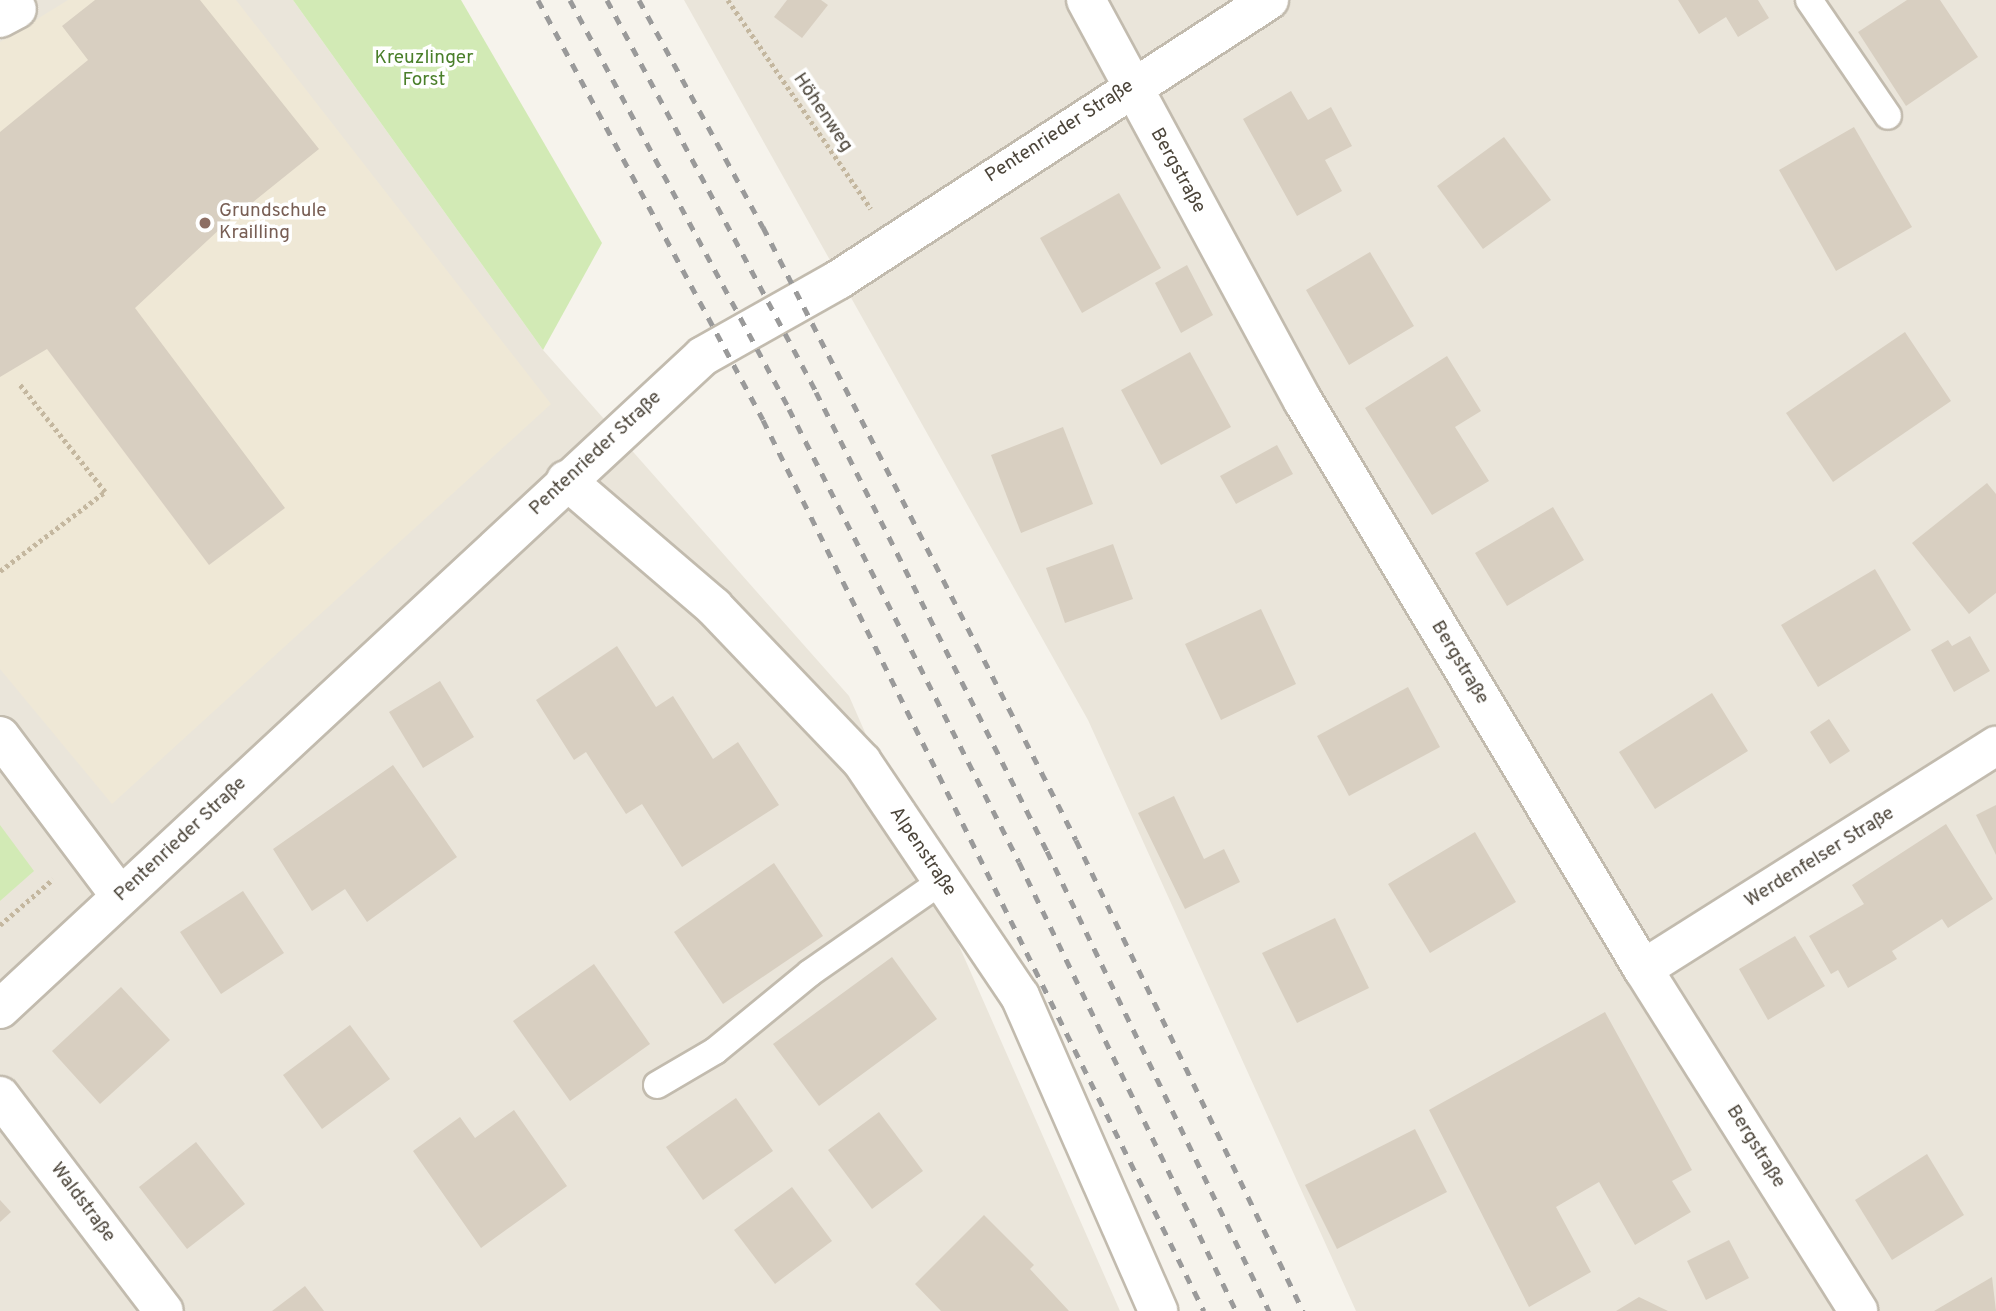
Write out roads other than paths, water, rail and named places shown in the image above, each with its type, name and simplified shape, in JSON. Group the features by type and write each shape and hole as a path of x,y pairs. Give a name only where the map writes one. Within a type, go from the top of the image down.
{"street":[{"name":"Bergstraße","path":"1086,0 1130,87 1303,401 1643,969 1858,1311"},
{"name":"Pentenrieder Straße","path":"0,1009 566,480 703,356 838,280 1130,87 1269,0"},
{"name":"Alpenstraße","path":"566,480 714,607 862,762 1020,996 1158,1311"},
{"path":"0,736 120,896"},
{"name":"Werdenfelser Straße","path":"1643,969 1996,746"},
{"name":"Waldstraße","path":"0,1096 164,1311"}],"lane":[{"path":"1809,0 1888,116"},
{"path":"657,1085 715,1051 810,973 942,881"}],"railway":[{"path":"538,0 763,420 1204,1311"},
{"path":"570,0 789,409 1019,862 1236,1311"},
{"path":"607,0 816,392 1047,851 1269,1311"},
{"path":"639,0 763,227 1076,840 1303,1311"}],"place":[{"name":"Grundschule Krailling","path":"205,223"}],"park label":[{"name":"Kreuzlinger Forst","path":"424,70"}]}
